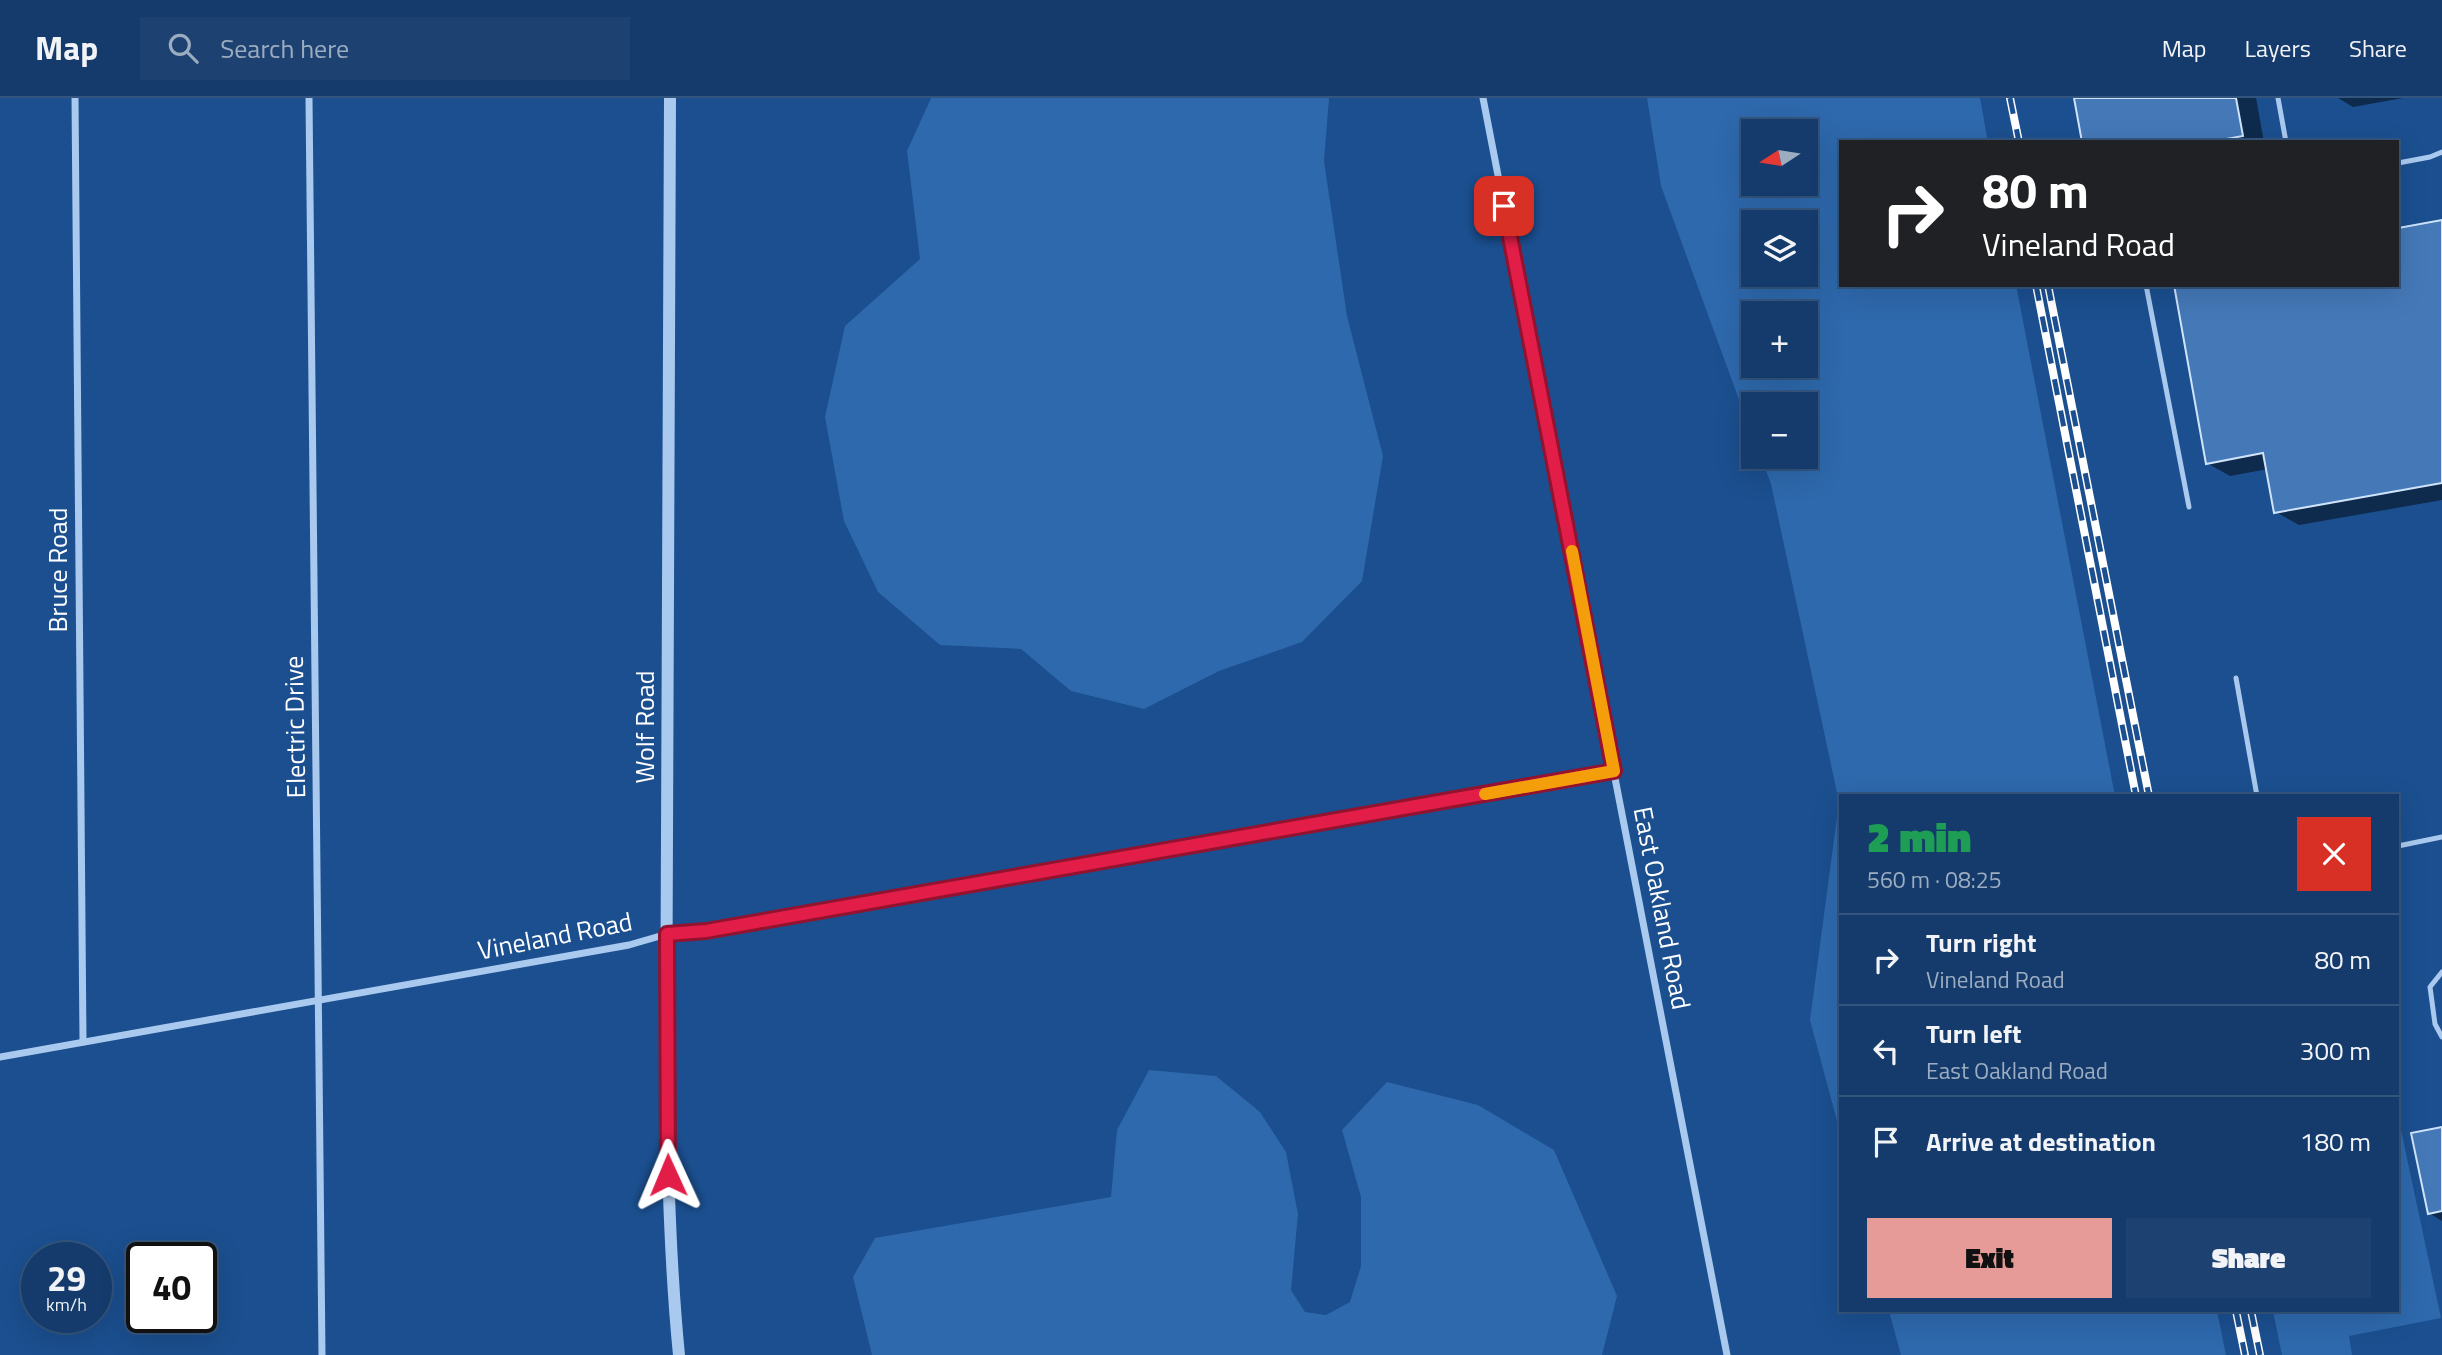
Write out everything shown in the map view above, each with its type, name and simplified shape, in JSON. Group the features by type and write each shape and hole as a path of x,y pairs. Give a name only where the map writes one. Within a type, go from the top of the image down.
{"street":[{"name":"Bruce Road","path":"75,98 83,1042"},
{"name":"Electric Drive","path":"309,98 322,1355"},
{"name":"Wolf Road","path":"670,98 668,1199 679,1355"},
{"name":"East Oakland Road","path":"1483,98 1727,1355"},
{"name":"Vineland Road","path":"0,1057 629,945 667,934 706,931 1614,771"}],"lane":[{"path":"2278,98 2286,140"},
{"path":"2399,163 2442,152"},
{"path":"2146,287 2189,507"},
{"path":"2236,678 2257,794"},
{"path":"2399,846 2442,837"},
{"path":"2442,972 2430,987 2435,1024 2442,1037"}],"shaded area":[{"path":"931,98 1329,98 1324,161 1347,316 1383,456 1362,581 1302,642 1219,671 1144,709 1071,691 1021,649 940,645 878,592 844,521 825,417 845,326 920,259 907,151"},
{"path":"1647,98 1980,98 1988,140 1839,140 1839,287 2016,287 2115,794 1839,794 1839,802 1771,484 1765,469 1818,469 1818,392 1741,392 1741,405 1661,186"},
{"path":"1839,802 1839,1129 1810,1020"},
{"path":"1149,1070 1216,1076 1260,1112 1286,1152 1298,1214 1291,1290 1305,1312 1326,1315 1350,1302 1361,1266 1361,1197 1342,1130 1387,1082 1478,1105 1554,1150 1617,1296 1602,1355 872,1355 853,1277 875,1238 1111,1197 1117,1130"},
{"path":"2399,1121 2441,1318 2349,1336 2352,1355 2282,1355 2273,1312 2399,1312"},
{"path":"1889,1312 2217,1312 2226,1355 1901,1355"}],"building":[{"path":"2074,98 2236,98 2243,136 2221,140 2082,140"},
{"path":"2442,220 2442,483 2274,513 2263,453 2206,464 2174,287 2399,287 2399,228"},
{"path":"2442,1127 2442,1211 2428,1214 2411,1133"}],"railway":[{"path":"2010,98 2019,140"},
{"path":"2036,287 2136,794"},
{"path":"2048,287 2149,794"},
{"path":"2236,1312 2245,1355"},
{"path":"2251,1312 2260,1355"}],"slow traffic":[{"path":"1485,794 1614,771 1572,551"}],"route":[{"path":"668,1175 667,934 706,931 1614,771 1504,206"}]}
